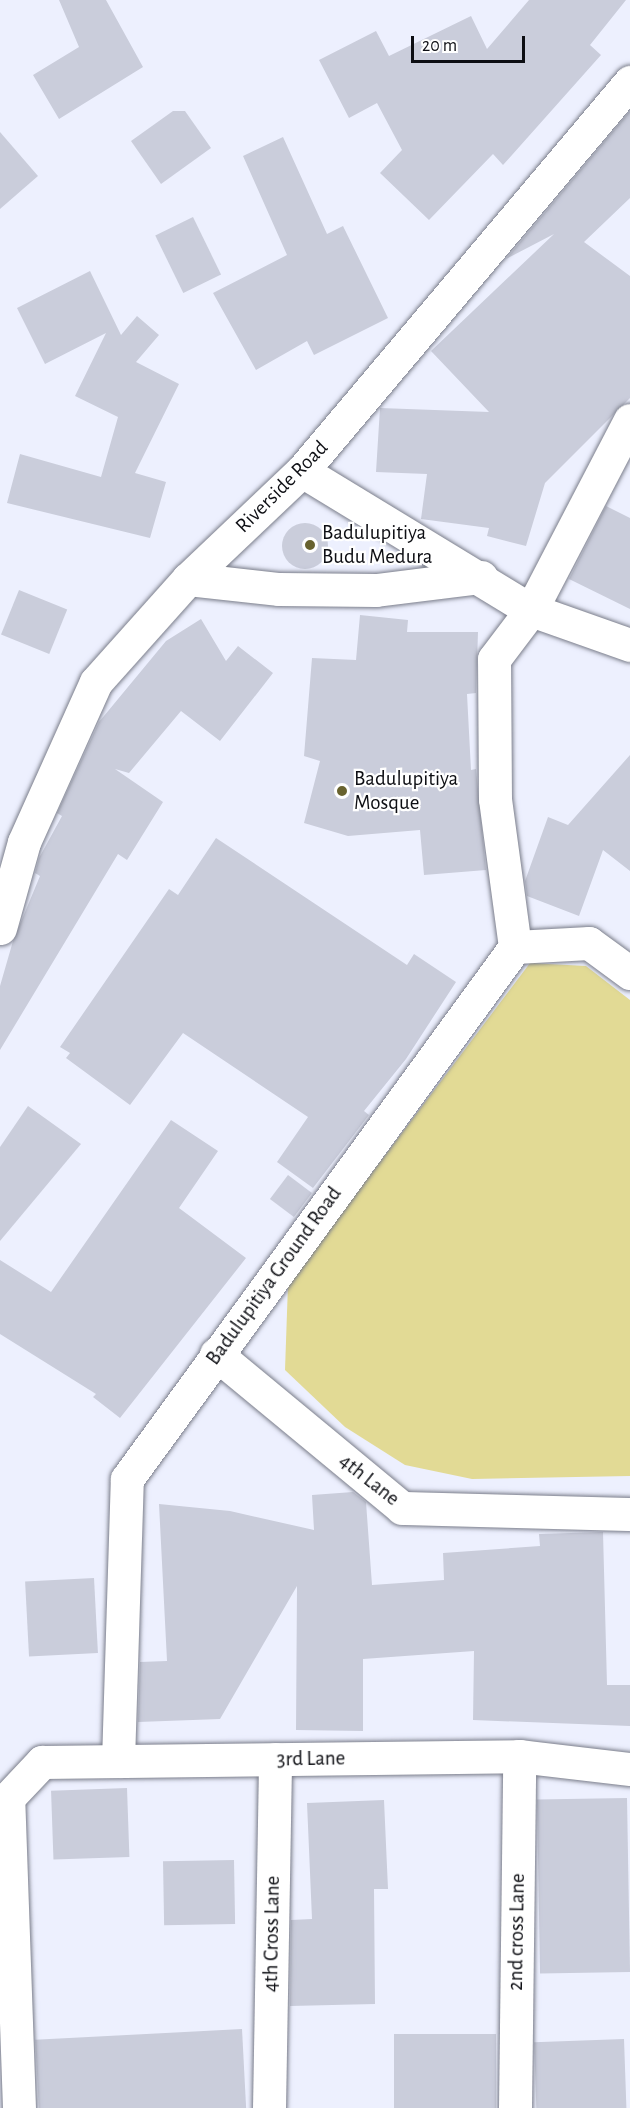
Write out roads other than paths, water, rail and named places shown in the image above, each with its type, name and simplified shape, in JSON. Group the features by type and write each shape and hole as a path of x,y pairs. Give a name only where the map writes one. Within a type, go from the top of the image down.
{"street":[{"name":"Riverside Road","path":"0,928 24,842 96,682 188,579 302,471 630,82"},
{"path":"630,420 531,610 494,659 495,799 515,947 588,943 630,973"},
{"path":"302,471 481,577 531,610 630,645"},
{"path":"188,579 279,589 376,590 481,577"},
{"name":"Badulupitiya Ground Road","path":"118,1761 128,1479 216,1354 515,947"},
{"name":"4th Lane","path":"216,1354 402,1508 630,1514"},
{"name":"3rd Lane","path":"19,2108 8,1798 42,1762 519,1756 630,1769"},
{"name":"2nd cross Lane","path":"515,2108 519,1756"},
{"name":"4th Cross Lane","path":"269,2108 275,1759"}],"place":[{"name":"Badulupitiya Budu Medura","path":"310,545"},
{"name":"Badulupitiya Mosque","path":"342,791"}]}
